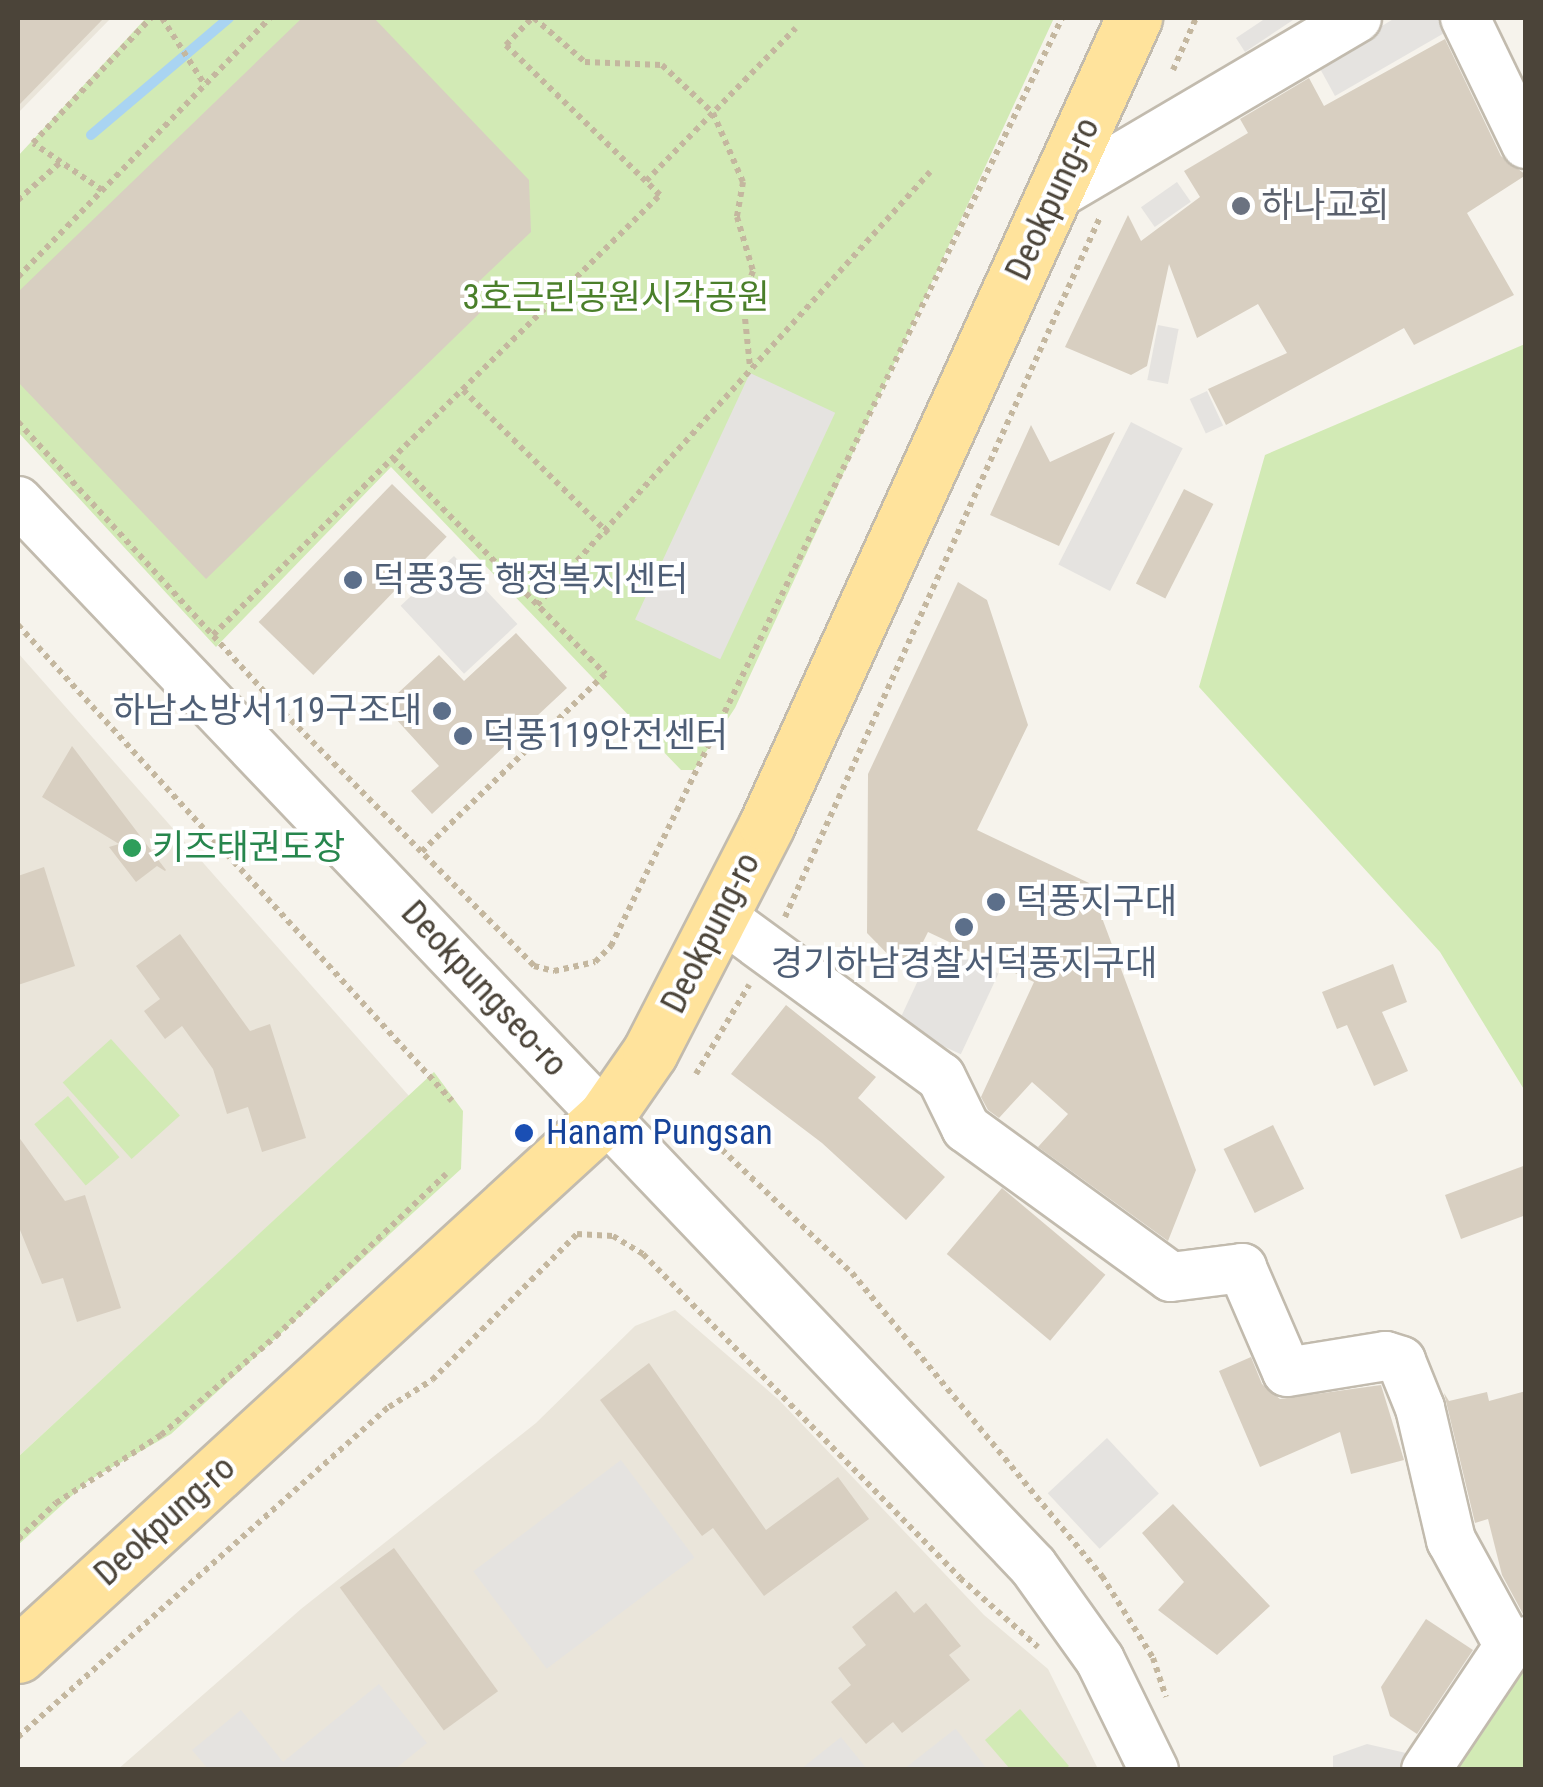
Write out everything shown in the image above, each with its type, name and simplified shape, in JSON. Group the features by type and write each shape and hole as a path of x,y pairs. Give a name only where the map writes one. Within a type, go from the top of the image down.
{"main road":[{"name":"Deokpung-ro","path":"18,1655 606,1118 650,1052 722,918 864,598 1082,200 1134,18"}],"street":[{"path":"1082,200 1357,18"},
{"path":"1464,18 1526,144"},
{"name":"Deokpungseo-ro","path":"18,501 1033,1566 1100,1660 1154,1770"},
{"path":"722,918 942,1077 966,1128 1171,1277 1242,1268 1287,1372 1386,1356 1401,1361 1451,1540 1517,1643 1426,1770"}],"path":[{"path":"102,190 33,143 151,18"},
{"path":"162,18 205,85"},
{"path":"18,277 270,18"},
{"path":"213,635 660,195 506,45 533,18 586,62 662,65 713,113 743,182 736,217 752,271 743,299 750,368"},
{"path":"18,422 419,854 534,966 576,968 596,962 610,946 1062,18"},
{"path":"1173,70 1196,18"},
{"path":"646,181 796,28"},
{"path":"18,200 62,161"},
{"path":"537,605 608,532 750,368 930,172"},
{"path":"696,1074 769,952 1082,200"},
{"path":"463,390 608,532"},
{"path":"393,458 605,674 419,854"},
{"path":"18,625 452,1101"},
{"path":"700,1129 852,1272 1102,1576 1153,1658 1171,1714"},
{"path":"18,1539 56,1503 161,1435 446,1174"},
{"path":"18,1737 389,1407 432,1380 564,1240 586,1233 614,1236 643,1254 1050,1662"}],"shaded area":[{"path":"18,18 111,18 18,113"},
{"path":"1266,18 1296,18 1245,52 1236,38"},
{"path":"1395,18 1437,18 1446,32 1335,96 1318,65"},
{"path":"1177,182 1191,202 1155,227 1141,207"},
{"path":"1158,325 1179,329 1168,384 1147,380"},
{"path":"750,373 835,413 720,659 635,620"},
{"path":"1207,391 1223,425 1206,433 1190,399"},
{"path":"1131,422 1183,448 1110,591 1058,565"},
{"path":"454,556 517,624 464,674 401,606"},
{"path":"18,653 409,1096 18,1457"},
{"path":"935,944 998,974 961,1054 897,1025"},
{"path":"675,1310 779,1400 984,1615 1048,1669 1098,1769 117,1770 301,1609 536,1423 635,1326"},
{"path":"1107,1438 1159,1494 1100,1549 1048,1493"},
{"path":"621,1460 694,1557 547,1669 473,1571"},
{"path":"379,1684 427,1743 395,1769 208,1769 192,1750 241,1710 283,1762"},
{"path":"955,1729 987,1769 904,1769"},
{"path":"841,1737 867,1769 801,1769"},
{"path":"1367,1744 1419,1756 1417,1769 1333,1770 1333,1756"}],"green space":[{"name":"3호근린공원시각공원","path":"146,18 1054,18 735,708 694,770 681,770 391,467 216,647 18,432 18,156"},
{"path":"1525,344 1525,1091 1440,952 1199,687 1265,455"},
{"path":"111,1039 180,1116 132,1159 63,1082"},
{"path":"434,1072 463,1111 461,1169 171,1434 88,1481 18,1545 18,1457"},
{"path":"68,1096 119,1157 86,1186 34,1124"},
{"path":"1525,1642 1525,1769 1426,1770"},
{"path":"1020,1709 1069,1766 1010,1769 985,1740"}],"building":[{"path":"18,18 104,18 18,106"},
{"path":"302,18 374,18 529,180 531,232 470,290 486,307 206,579 18,382 18,292"},
{"path":"1445,39 1501,156 1526,175 1467,213 1514,295 1414,345 1404,328 1226,425 1208,389 1287,353 1258,304 1197,338 1169,264 1147,366 1131,375 1065,347 1128,215 1141,241 1200,197 1184,171 1248,133 1240,119 1309,78 1324,106"},
{"path":"1031,425 1050,462 1115,432 1059,546 990,515"},
{"name":"덕풍3동 행정복지센터","path":"392,484 447,537 313,675 259,622"},
{"path":"1184,489 1213,504 1165,598 1136,583"},
{"path":"958,582 987,600 1028,725 977,830 1089,883 1196,1170 1168,1241 1038,1147 1068,1114 1032,1082 999,1118 988,1110 981,1097 1034,982 928,932 907,974 867,933 868,774"},
{"name":"덕풍119안전센터","path":"516,633 567,688 432,814 411,791 439,766 384,706 439,655 464,681"},
{"path":"72,746 165,871 157,866 136,882 109,847 119,844 42,797"},
{"path":"44,867 75,966 18,985 18,876"},
{"path":"180,934 250,1031 270,1024 306,1138 262,1152 248,1107 227,1114 213,1069 182,1026 165,1039 144,1011 160,999 136,966"},
{"path":"1393,964 1407,1002 1382,1012 1408,1071 1374,1086 1347,1025 1337,1029 1322,992"},
{"path":"786,1005 876,1077 858,1098 945,1177 906,1220 822,1143 731,1074"},
{"path":"1273,1125 1304,1189 1255,1213 1224,1149"},
{"path":"18,1136 65,1201 85,1195 121,1308 77,1322 63,1278 42,1284 18,1225"},
{"path":"1526,1165 1526,1215 1461,1239 1445,1195"},
{"path":"1002,1188 1105,1275 1050,1341 947,1254"},
{"path":"1251,1357 1262,1384 1280,1399 1381,1385 1404,1460 1351,1474 1340,1432 1260,1467 1219,1371"},
{"path":"649,1363 766,1530 838,1477 869,1519 764,1596 713,1528 702,1536 600,1400"},
{"path":"1526,1391 1523,1614 1502,1575 1488,1519 1475,1523 1444,1393 1449,1401 1487,1392 1489,1401"},
{"path":"1173,1504 1270,1606 1217,1655 1158,1610 1184,1582 1142,1533"},
{"path":"394,1548 498,1691 444,1731 340,1587"},
{"path":"896,1591 914,1613 926,1603 961,1646 949,1655 970,1680 902,1733 893,1722 866,1744 831,1702 851,1685 838,1668 866,1645 852,1627"},
{"path":"1426,1619 1473,1650 1417,1734 1390,1716 1381,1687"}],"waterway":[{"path":"91,135 229,18"}],"place":[{"name":"하나교회","path":"1241,206"},
{"name":"덕풍3동 행정복지센터","path":"353,580"},
{"name":"하남소방서119구조대","path":"442,711"},
{"name":"덕풍119안전센터","path":"463,736"},
{"name":"키즈태권도장","path":"132,848"},
{"name":"덕풍지구대","path":"996,902"},
{"name":"경기하남경찰서덕풍지구대","path":"964,927"},
{"name":"Hanam Pungsan","path":"524,1133"}]}
